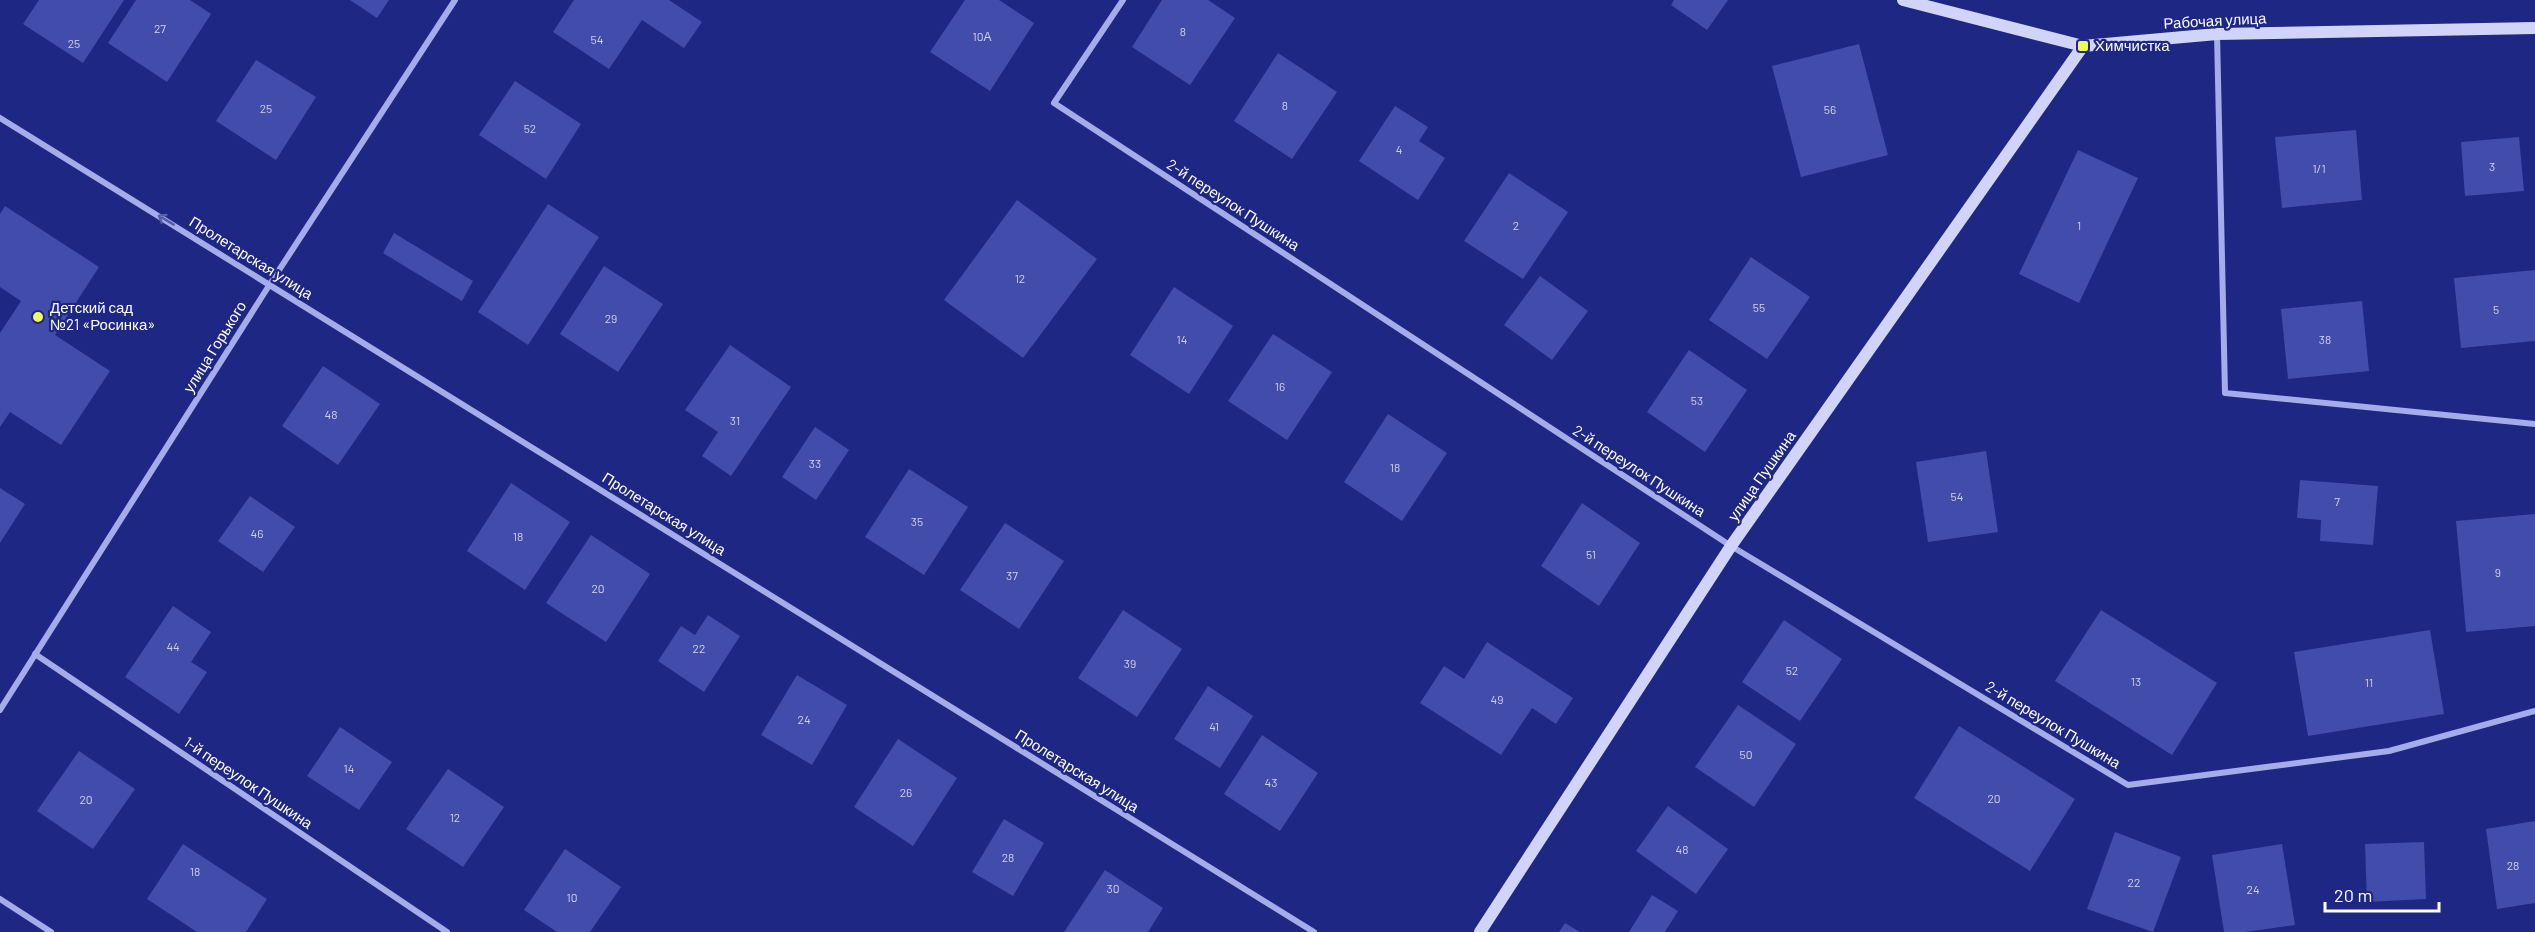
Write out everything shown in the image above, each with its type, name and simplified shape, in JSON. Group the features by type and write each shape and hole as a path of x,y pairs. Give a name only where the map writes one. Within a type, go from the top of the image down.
{"street":[{"name":"улица Горького","path":"0,710 270,284 455,0"},
{"name":"2-й переулок Пушкина","path":"1123,0 1054,103 1731,546 2128,785 2388,751 2535,711"},
{"name":"Рабочая улица","path":"1903,0 2083,46 2217,34 2535,28"},
{"path":"2217,34 2225,393 2535,424"},
{"name":"улица Пушкина","path":"1480,932 1731,546 2083,46"},
{"name":"Пролетарская улица","path":"0,118 1314,932"},
{"name":"1-й переулок Пушкина","path":"35,654 447,932"},
{"path":"0,899 51,932"}],"building":[{"path":"39,0 124,0 83,63 23,24"},
{"path":"136,0 190,0 211,14 167,82 108,43"},
{"path":"350,0 389,0 377,18"},
{"path":"574,0 669,0 702,22 684,48 642,20 609,69 553,32"},
{"path":"965,0 999,0 1034,23 990,91 930,52"},
{"path":"1162,0 1208,0 1235,18 1190,85 1132,47"},
{"path":"1674,0 1728,0 1707,30 1671,5"},
{"path":"1859,44 1888,155 1801,177 1772,66"},
{"path":"1278,53 1337,92 1292,159 1234,121"},
{"path":"256,60 316,97 276,160 216,121"},
{"path":"515,81 581,124 546,179 479,135"},
{"path":"1395,106 1428,127 1419,141 1445,158 1418,200 1359,161"},
{"path":"2356,130 2362,200 2282,208 2275,137"},
{"path":"2519,137 2524,191 2465,196 2461,142"},
{"path":"2078,150 2138,178 2079,303 2019,274"},
{"path":"1509,173 1568,212 1523,279 1464,241"},
{"path":"1017,200 1097,259 1023,358 944,300"},
{"path":"548,204 599,237 528,345 478,312"},
{"name":"Детский сад №21 «Росинка»","path":"5,206 99,267 55,335 110,371 61,445 10,412 0,427 0,333 21,301 0,287 0,214"},
{"path":"394,233 473,281 462,301 383,253"},
{"path":"1751,257 1810,297 1767,359 1709,320"},
{"path":"604,266 663,304 618,372 560,334"},
{"path":"2535,270 2535,341 2461,348 2454,278"},
{"path":"1540,276 1588,311 1552,360 1504,325"},
{"path":"1174,287 1233,326 1189,394 1130,355"},
{"path":"2362,301 2369,371 2288,379 2281,309"},
{"path":"1273,334 1332,372 1287,440 1228,401"},
{"path":"730,345 791,387 731,476 702,456 718,432 685,410"},
{"path":"1689,350 1747,390 1705,452 1647,412"},
{"path":"323,366 380,404 338,465 282,426"},
{"path":"1388,414 1447,453 1402,521 1344,482"},
{"path":"815,427 849,450 816,500 782,477"},
{"path":"1986,451 1998,532 1928,542 1916,462"},
{"path":"909,469 968,507 924,575 865,537"},
{"path":"2300,480 2378,486 2373,545 2320,541 2321,520 2297,518"},
{"path":"511,483 570,522 525,590 467,551"},
{"path":"0,488 25,504 0,543"},
{"path":"250,496 295,527 263,572 218,541"},
{"path":"1582,503 1640,543 1599,606 1541,566"},
{"path":"2535,514 2535,626 2466,632 2456,521"},
{"path":"1005,523 1064,561 1019,629 960,590"},
{"path":"591,535 650,574 606,642 546,603"},
{"path":"173,606 211,632 191,662 207,672 179,714 125,677"},
{"path":"1123,610 1182,649 1137,717 1078,678"},
{"path":"2101,610 2217,683 2172,755 2055,681"},
{"path":"708,615 740,636 704,692 658,661 681,626 695,635"},
{"path":"1784,620 1842,659 1800,721 1742,682"},
{"path":"2430,630 2444,714 2308,736 2294,652"},
{"path":"1487,642 1573,698 1556,724 1532,708 1501,755 1420,703 1444,666 1464,679"},
{"path":"797,675 847,705 812,765 761,735"},
{"path":"1208,686 1253,716 1220,768 1174,739"},
{"path":"1738,705 1796,744 1754,807 1695,767"},
{"path":"1959,726 2075,799 2030,871 1914,798"},
{"path":"340,727 392,762 359,810 307,776"},
{"path":"1262,735 1318,773 1280,831 1224,794"},
{"path":"898,739 957,778 913,846 854,807"},
{"path":"79,751 135,789 93,849 37,811"},
{"path":"448,769 504,807 463,867 406,829"},
{"path":"1668,806 1728,849 1696,894 1636,851"},
{"path":"1004,819 1044,843 1013,896 972,872"},
{"path":"2535,821 2535,903 2497,909 2486,829"},
{"path":"2115,832 2181,857 2153,932 2087,909"},
{"path":"2424,842 2426,899 2367,902 2365,844"},
{"path":"183,844 267,899 246,932 197,932 147,899"},
{"path":"2282,844 2295,925 2245,932 2224,932 2212,855"},
{"path":"565,849 621,887 590,932 557,932 524,910"},
{"path":"1105,870 1163,908 1148,932 1064,932"},
{"path":"1652,895 1678,911 1665,932 1629,932"},
{"path":"1565,923 1580,932 1559,932"}],"place":[{"name":"Химчистка","path":"2083,46"},
{"name":"Детский сад №21 «Росинка»","path":"38,317"}]}
